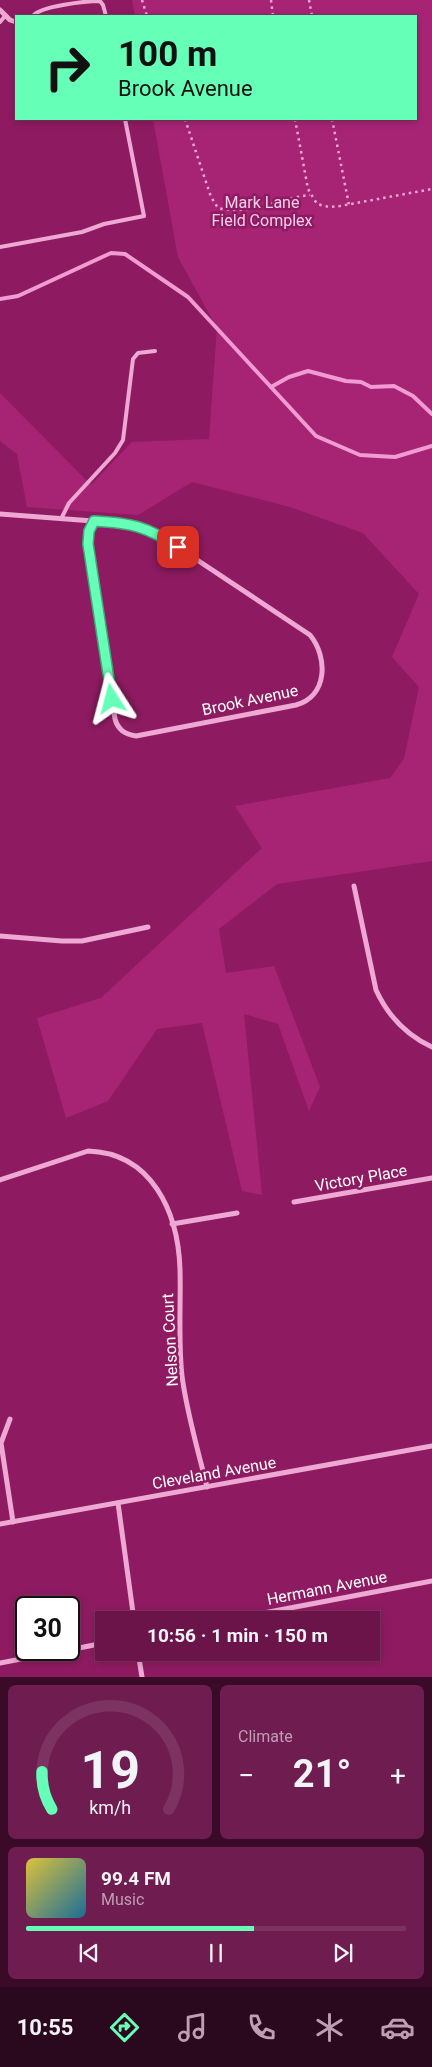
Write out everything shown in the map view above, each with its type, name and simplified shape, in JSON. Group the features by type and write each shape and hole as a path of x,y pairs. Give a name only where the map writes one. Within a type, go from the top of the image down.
{"street":[{"path":"0,10 15,21"},
{"name":"Brook Avenue","path":"0,514 128,523 146,528 162,536 310,635 317,643 322,658 321,680 318,690 311,698 296,705 136,736 128,735 121,730 115,719 88,544 89,531 94,521"},
{"path":"354,886 376,990 382,1004 404,1030 432,1048"},
{"path":"0,936 82,941 148,927"},
{"name":"Nelson Court","path":"0,1180 88,1151 101,1151 117,1155 131,1162 147,1175 160,1193 172,1224 180,1268 182,1375 187,1406 207,1487"},
{"name":"Victory Place","path":"294,1202 432,1178"},
{"path":"172,1224 237,1213"},
{"path":"10,1419 0,1443 13,1522"},
{"name":"Cleveland Avenue","path":"0,1524 432,1446"},
{"path":"118,1503 133,1611"},
{"name":"Hermann Avenue","path":"274,1611 432,1581"},
{"path":"80,1648 95,1645"},
{"path":"0,1663 15,1660"},
{"path":"139,1661 142,1677"}],"lane":[{"path":"34,15 44,9 90,0 100,1 104,5 106,15"},
{"path":"0,22 6,16"},
{"path":"0,247 82,232 104,224 144,216 125,120"},
{"path":"62,518 69,503 115,453 123,440 133,359 138,354 155,350"}],"path":[{"path":"142,0 147,15"},
{"path":"271,0 274,15"},
{"path":"309,0 312,15"},
{"path":"184,120 211,197 218,208 227,210 243,209 310,195"},
{"path":"295,120 310,195 317,204 322,206 349,205 432,189"},
{"path":"332,120 349,205"}],"green space":[{"name":"Mark Lane Field Complex","path":"132,0 432,0 432,861 277,884 219,929 226,973 274,966 320,1087 309,1111 278,1024 244,1014 262,1195 242,1191 202,1023 157,1029 108,1101 66,1118 37,1018 101,998 262,848 235,806 390,778 404,759 419,687 392,657 419,594 363,533 290,507 192,482 138,515 27,507 17,454 0,441 0,393 91,485 132,442 209,439 217,328 178,257 153,120 417,120 417,15 135,15"}],"waterway":[{"path":"0,299 18,296 111,253 125,254 188,297 316,436 360,455 395,457 432,446"},
{"path":"271,387 289,377 308,371 346,381 361,382 371,387 394,386 413,396 432,414"}],"route":[{"path":"112,699 88,544 89,531 94,521 128,523 146,528 178,547"}]}
